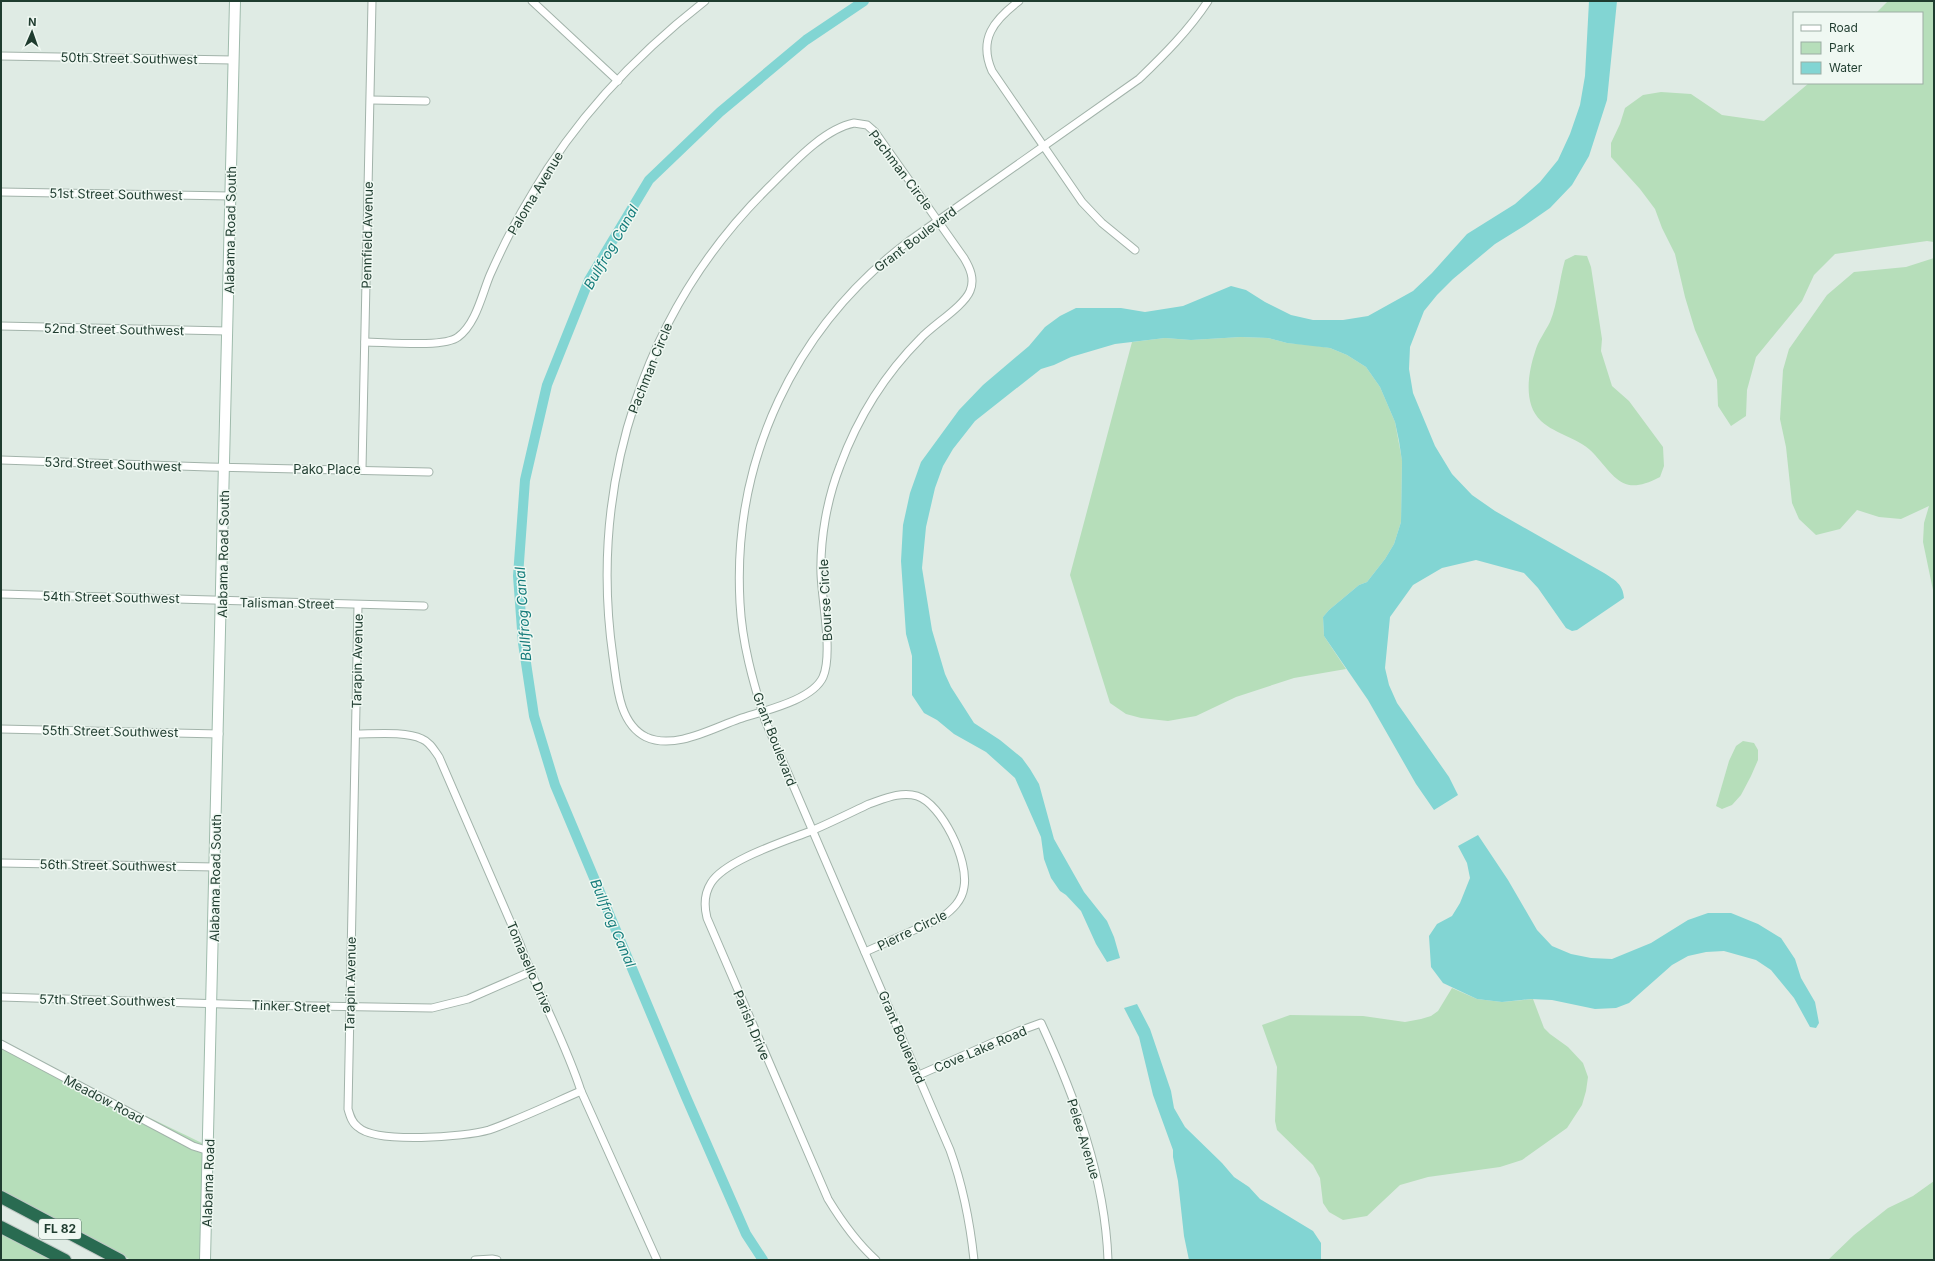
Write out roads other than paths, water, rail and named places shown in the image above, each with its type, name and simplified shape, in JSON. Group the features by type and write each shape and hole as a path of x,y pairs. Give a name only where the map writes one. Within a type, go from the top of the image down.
{"highway":[{"name":"FL 82","path":"1,1197 120,1260"},
{"name":"FL 82","path":"1,1227 65,1260"}],"street":[{"name":"Alabama Road South","path":"210,1107 235,1"},
{"name":"Pennfield Avenue","path":"362,469 372,1"},
{"path":"532,1 618,81"},
{"name":"Paloma Avenue","path":"365,342 427,343 445,342 458,337 470,323 490,274 518,218 536,187 570,137 618,81 662,37 705,1"},
{"path":"1020,1 1000,17 991,29 987,46 988,62 998,82 1082,202 1102,223 1135,250"},
{"name":"Grant Boulevard","path":"974,1260 967,1211 958,1171 919,1075 812,830 762,711 755,688 745,644 740,604 739,568 741,534 746,502 751,476 763,438 788,381 809,345 838,308 883,262 938,221 1139,79 1172,47 1208,1"},
{"name":"50th Street Southwest","path":"1,56 234,60"},
{"path":"370,100 426,101"},
{"name":"Pachman Circle","path":"762,711 689,737 662,742 649,738 640,733 631,724 625,714 620,695 611,639 607,568 610,508 616,471 636,396 663,333 676,308 715,247 750,205 788,168 814,145 844,125 854,123 867,125 875,132 938,221"},
{"name":"51st Street Southwest","path":"1,192 230,196"},
{"name":"Bourse Circle","path":"762,711 802,697 820,683 824,674 828,649 821,570 823,541 834,484 850,440 882,383 898,362 934,326 964,301 971,290 973,279 970,269 938,221"},
{"name":"52nd Street Southwest","path":"1,326 227,332"},
{"name":"53rd Street Southwest","path":"1,460 225,468"},
{"name":"Pako Place","path":"225,468 362,469 429,472"},
{"name":"54th Street Southwest","path":"1,594 222,601"},
{"name":"Talisman Street","path":"222,601 424,606"},
{"name":"Tarapin Avenue","path":"358,605 349,1007 348,1109 351,1119 358,1127 367,1133 391,1137 454,1135 488,1130 581,1091"},
{"name":"55th Street Southwest","path":"1,729 218,734"},
{"name":"Tomasello Drive","path":"356,734 409,735 422,739 432,746 470,829 520,944 530,972 575,1071 581,1091 657,1260"},
{"name":"Pierre Circle","path":"812,830 869,804 890,796 903,794 916,796 935,807 951,834 962,862 964,876 964,887 960,899 952,910 941,918 865,952"},
{"name":"Parish Drive","path":"812,830 727,868 711,883 705,898 705,908 722,954 828,1200 844,1225 865,1250 876,1260"},
{"name":"56th Street Southwest","path":"1,863 215,867"},
{"name":"Tinker Street","path":"212,1002 349,1007 418,1008 445,1006 468,999 530,972"},
{"name":"57th Street Southwest","path":"1,997 212,1002"},
{"name":"Cove Lake Road","path":"919,1075 1019,1031 1041,1023"},
{"name":"Pelee Avenue","path":"1041,1023 1081,1121 1092,1159 1106,1233 1108,1260"},
{"name":"Meadow Road","path":"1,1044 193,1146 209,1151"},
{"name":"Alabama Road","path":"206,1260 210,1107"},
{"path":"475,1260 497,1260"}],"water":[{"path":"1589,1 1617,1 1607,100 1589,156 1572,185 1550,208 1495,244 1453,279 1437,295 1424,311 1410,347 1409,369 1413,393 1435,446 1452,474 1472,495 1495,511 1612,578 1622,589 1624,598 1577,630 1572,631 1566,628 1538,588 1524,573 1476,560 1442,568 1413,585 1390,617 1385,668 1389,685 1397,703 1449,777 1458,795 1434,810 1416,784 1368,700 1324,636 1323,617 1329,610 1359,585 1367,582 1385,559 1394,544 1401,522 1402,461 1395,422 1380,387 1366,367 1347,355 1330,348 1287,343 1268,338 1241,337 1191,340 1165,338 1115,344 1071,357 1041,369 975,421 953,449 943,466 935,488 926,527 922,568 932,630 945,674 951,687 974,723 1000,740 1022,758 1039,784 1054,839 1084,892 1107,921 1114,937 1120,958 1107,962 1096,944 1081,911 1066,895 1060,891 1051,878 1044,859 1041,837 1015,778 986,752 954,734 937,720 924,713 912,695 912,656 906,634 901,561 903,525 910,493 921,462 959,410 983,385 1029,346 1045,327 1060,316 1076,308 1121,308 1145,312 1183,306 1231,286 1246,290 1265,302 1291,315 1313,320 1343,320 1368,316 1413,291 1432,273 1467,234 1515,204 1540,182 1558,160 1570,134 1580,105 1585,76"},
{"path":"1478,835 1508,880 1537,930 1552,946 1571,954 1591,958 1612,959 1651,943 1688,920 1708,913 1731,913 1758,924 1781,938 1795,959 1801,978 1815,1002 1819,1023 1816,1028 1810,1027 1794,998 1771,970 1756,960 1724,951 1706,952 1688,956 1672,965 1629,1003 1616,1008 1595,1009 1552,1000 1531,999 1502,1002 1477,999 1443,983 1431,967 1429,936 1437,924 1452,916 1460,903 1470,878 1467,863 1458,846"},
{"path":"1137,1004 1150,1029 1171,1091 1174,1108 1185,1127 1222,1163 1234,1177 1249,1187 1260,1199 1313,1231 1321,1243 1321,1260 1189,1260 1184,1236 1173,1150 1153,1095 1139,1037 1124,1008"}],"waterway":[{"name":"Bullfrog Canal","path":"763,1260 746,1234 686,1097 555,785 534,716 523,643 518,576 525,480 547,385 589,280 649,180 720,112 806,40 864,1"}]}
